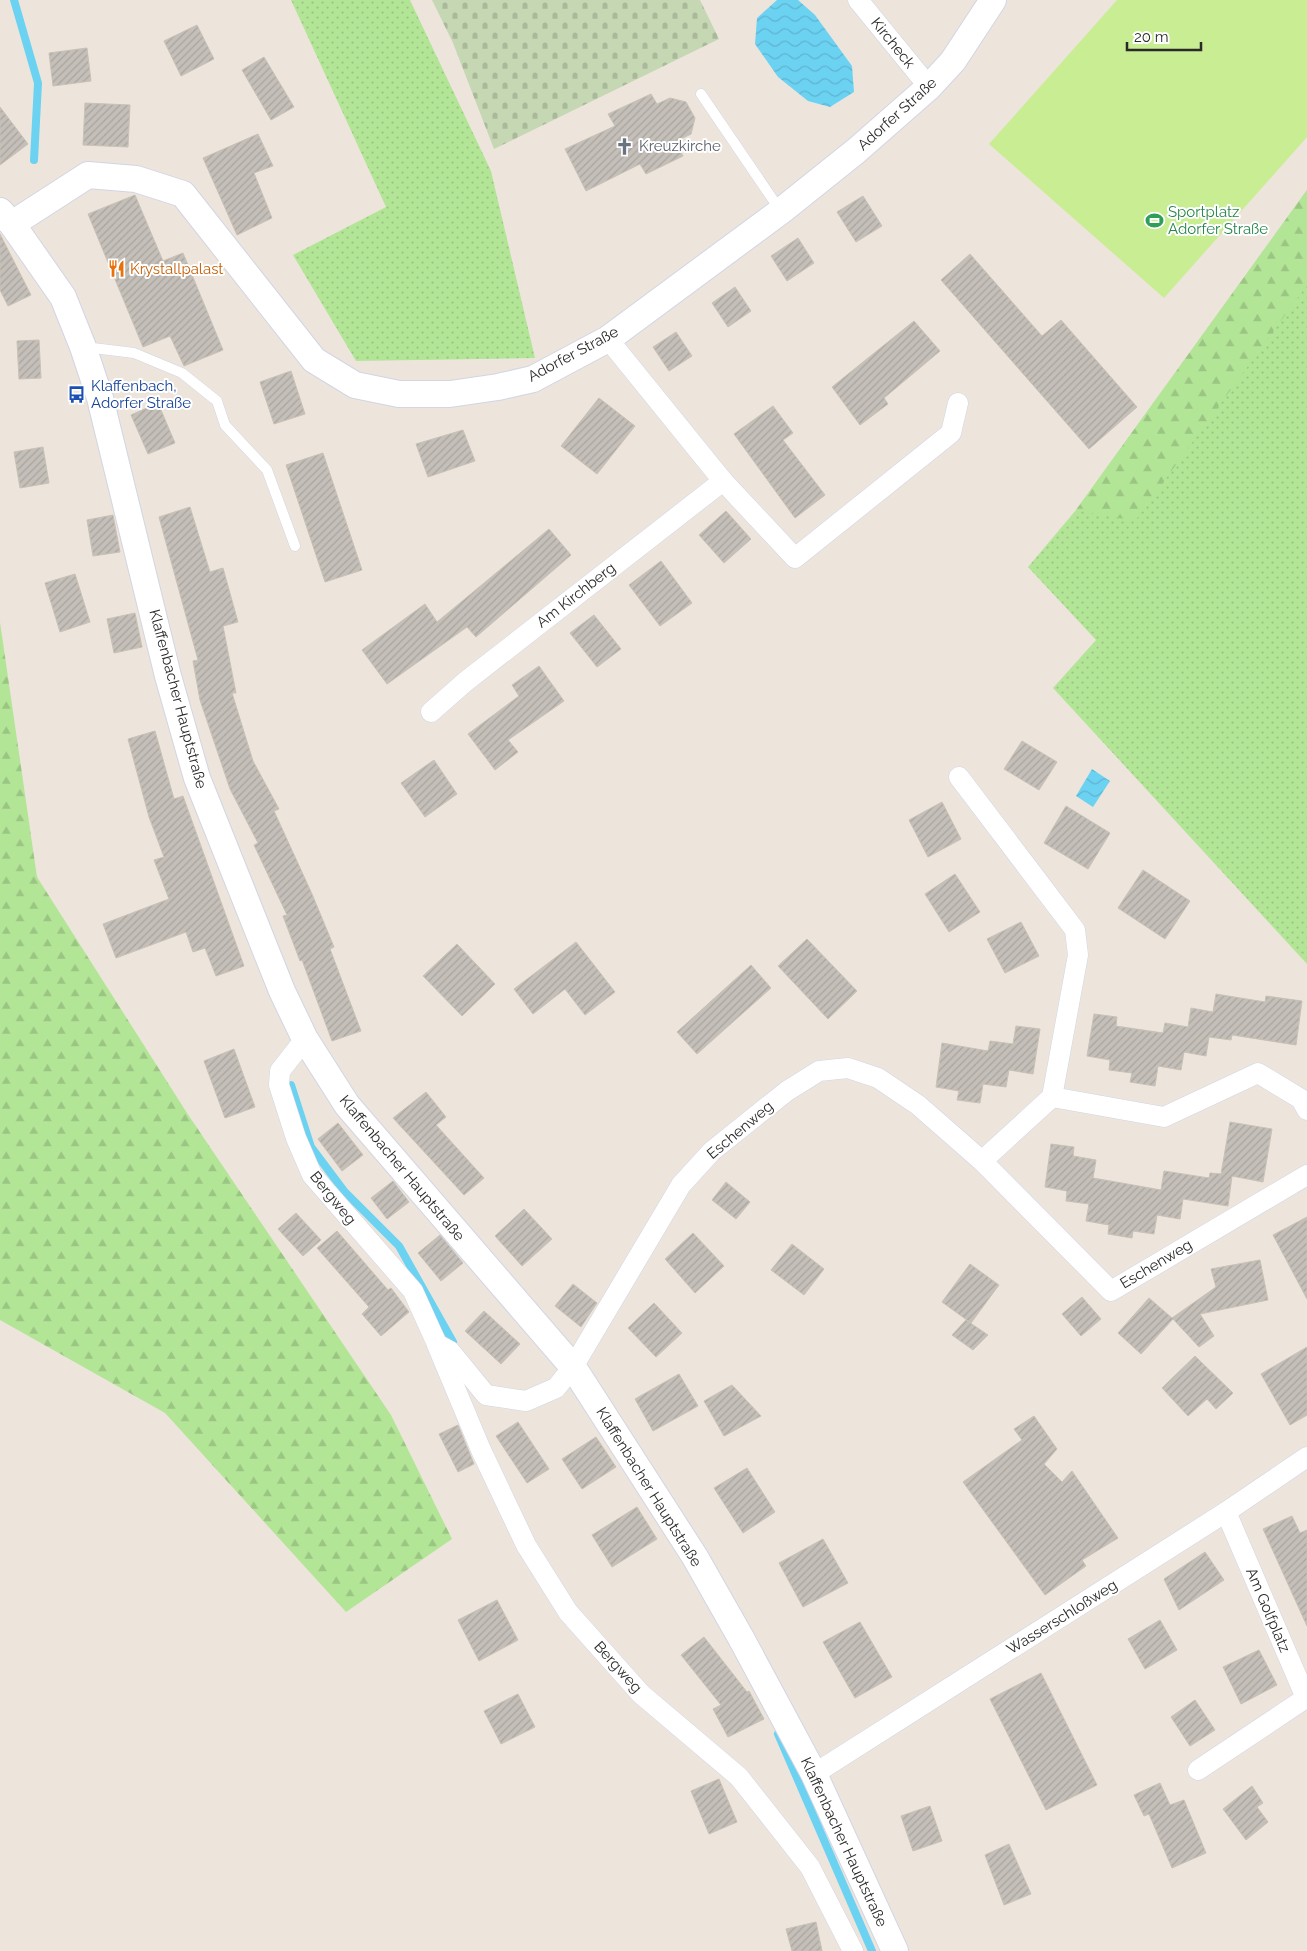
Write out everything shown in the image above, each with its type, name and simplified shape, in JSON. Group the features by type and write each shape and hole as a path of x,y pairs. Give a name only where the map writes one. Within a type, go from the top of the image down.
{"street":[{"name":"Kircheck","path":"858,0 929,87"},
{"name":"Adorfer Straße","path":"6,218 88,175 136,179 184,194 314,360 355,385 399,394 450,394 498,387 533,379 608,339 781,211 856,152 929,87 953,60 993,0"},
{"name":"Klaffenbacher Hauptstraße","path":"6,218 63,297 83,347 100,398 168,676 197,778 282,991 305,1039 347,1104 573,1367 695,1557 814,1774 895,1951"},
{"path":"608,339 723,481 795,558 952,433 958,403"},
{"name":"Am Kirchberg","path":"431,712 464,682 723,481"},
{"path":"959,777 1075,930 1078,955 1052,1097 982,1161"},
{"name":"Bergweg","path":"305,1039 280,1071 279,1085 296,1138 312,1175 413,1292 526,1545 568,1612 641,1694 739,1777 810,1867 853,1951"},
{"name":"Eschenweg","path":"573,1367 681,1185 712,1151 787,1091 819,1071 848,1068 878,1078 918,1105 982,1161 1111,1291 1307,1175"},
{"path":"1052,1097 1164,1117 1258,1073 1301,1099 1307,1110"},
{"name":"Bergweg","path":"437,1344 450,1351 486,1395 526,1401 556,1388 573,1367"},
{"name":"Wasserschloßweg","path":"814,1774 1226,1512 1307,1457"},
{"name":"Am Golfplatz","path":"1198,1770 1306,1698 1226,1512"}],"lane":[{"path":"700,94 781,211"},
{"path":"83,347 134,353 182,373 217,401 225,425 267,470 295,546"}],"green space":[{"path":"291,0 410,0 491,171 535,358 356,361 293,255 386,207"},
{"path":"432,0 700,0 719,39 494,149 453,43"},
{"name":"Sportplatz Adorfer Straße","path":"1117,0 1307,0 1307,137 1164,298 989,144"},
{"path":"1307,190 1307,964 1053,688 1096,640 1028,567 1076,510"},
{"path":"1307,190 1307,285 1135,521 1076,510"},
{"path":"0,622 37,877 187,1113 391,1415 452,1539 346,1612 165,1413 0,1320"}],"water":[{"path":"777,0 798,0 815,15 852,66 854,92 830,107 808,101 778,77 755,44 757,18"},
{"path":"1092,769 1110,781 1093,807 1076,796"}],"building":[{"path":"197,25 214,59 181,76 164,41"},
{"path":"87,48 91,81 53,86 49,53"},
{"path":"264,57 294,107 271,120 242,70"},
{"name":"Kreuzkirche","path":"651,94 657,104 670,98 686,102 695,118 691,134 675,142 683,156 646,174 640,164 586,191 565,149 615,126 608,114"},
{"path":"85,103 130,105 128,147 83,145"},
{"path":"0,107 28,144 0,165"},
{"path":"258,134 273,166 254,173 272,218 237,235 203,158"},
{"path":"135,195 163,261 183,253 223,350 184,366 170,336 143,347 88,214"},
{"path":"863,196 882,226 856,242 837,212"},
{"path":"0,234 31,295 8,306 0,290"},
{"path":"798,238 814,263 787,281 771,256"},
{"path":"970,254 1042,336 1061,320 1137,407 1089,449 941,280"},
{"path":"735,287 751,311 728,327 712,303"},
{"path":"914,321 940,351 884,398 888,404 860,425 832,387"},
{"path":"676,332 692,356 669,371 653,347"},
{"path":"39,340 41,378 19,379 17,341"},
{"path":"291,371 305,414 274,424 260,382"},
{"path":"599,398 635,426 597,474 561,446"},
{"path":"158,403 175,443 148,454 131,415"},
{"path":"773,406 793,433 783,440 825,495 795,518 734,434"},
{"path":"463,430 475,461 428,477 416,444"},
{"path":"43,447 49,483 20,488 14,452"},
{"path":"323,453 362,570 325,582 286,465"},
{"path":"190,507 210,572 223,568 238,622 223,626 236,693 232,693 253,761 279,809 274,811 334,947 330,949 361,1031 332,1041 302,960 300,961 283,916 287,915 254,845 258,843 230,789 200,700 193,661 198,660 159,517"},
{"path":"726,511 751,539 724,563 699,535"},
{"path":"113,515 120,552 93,556 87,520"},
{"path":"549,529 571,555 476,637 467,627 387,684 362,650 425,604 437,622"},
{"path":"661,561 692,603 660,626 629,585"},
{"path":"75,574 90,622 60,632 45,583"},
{"path":"135,613 142,647 114,653 107,619"},
{"path":"594,615 621,649 597,667 570,633"},
{"path":"539,666 564,701 508,740 518,752 495,770 468,734 519,696 512,685"},
{"path":"155,731 174,799 183,796 244,966 216,976 205,948 193,952 186,932 116,958 103,924 169,899 154,860 164,857 149,817 128,739"},
{"path":"1022,741 1057,762 1039,790 1004,769"},
{"path":"434,760 457,794 425,817 401,783"},
{"path":"942,802 961,839 928,857 909,820"},
{"path":"1066,806 1110,833 1088,869 1044,843"},
{"path":"1143,870 1190,901 1165,939 1118,908"},
{"path":"955,874 980,912 949,932 925,894"},
{"path":"1021,922 1039,956 1005,973 987,939"},
{"path":"807,939 857,991 828,1019 778,966"},
{"path":"576,942 615,992 585,1015 565,989 533,1014 514,989"},
{"path":"457,944 495,984 462,1016 423,976"},
{"path":"751,965 771,988 697,1054 677,1032"},
{"path":"1216,994 1265,1002 1266,996 1302,1001 1296,1045 1232,1035 1231,1040 1209,1037 1206,1056 1184,1052 1181,1070 1158,1066 1155,1086 1130,1082 1132,1073 1109,1070 1110,1060 1087,1056 1094,1014 1117,1017 1116,1026 1163,1033 1165,1023 1188,1027 1191,1008 1213,1012"},
{"path":"1016,1026 1040,1029 1033,1074 1009,1070 1006,1087 983,1084 980,1103 957,1100 959,1091 936,1087 942,1043 988,1051 990,1041 1013,1044"},
{"path":"234,1049 255,1107 225,1118 204,1061"},
{"path":"426,1092 446,1117 436,1125 484,1178 464,1195 393,1118"},
{"path":"1230,1122 1272,1129 1263,1182 1232,1176 1228,1206 1183,1199 1180,1219 1157,1215 1154,1234 1133,1231 1132,1238 1108,1234 1109,1225 1086,1221 1089,1204 1066,1201 1067,1191 1045,1187 1051,1144 1074,1147 1073,1156 1096,1160 1093,1178 1161,1190 1164,1171 1209,1178 1210,1173 1221,1174"},
{"path":"338,1123 363,1155 342,1171 318,1139"},
{"path":"393,1181 409,1202 387,1219 371,1198"},
{"path":"726,1182 750,1202 736,1219 712,1200"},
{"path":"524,1209 552,1239 522,1266 495,1236"},
{"path":"296,1213 321,1240 303,1256 278,1229"},
{"path":"1307,1217 1307,1299 1273,1235"},
{"path":"337,1231 388,1290 391,1288 409,1312 381,1336 362,1314 369,1307 317,1248"},
{"path":"693,1233 724,1266 695,1293 665,1259"},
{"path":"440,1235 463,1263 441,1281 418,1253"},
{"path":"792,1244 824,1269 804,1295 771,1270"},
{"path":"1260,1260 1268,1300 1200,1314 1214,1336 1199,1347 1173,1319 1141,1354 1118,1333 1149,1298 1172,1318 1216,1287 1211,1269"},
{"path":"970,1264 999,1285 971,1323 942,1302"},
{"path":"573,1284 597,1303 581,1327 555,1306"},
{"path":"1082,1297 1101,1319 1081,1336 1062,1314"},
{"path":"654,1303 682,1333 656,1357 628,1328"},
{"path":"484,1311 520,1344 501,1364 465,1331"},
{"path":"966,1320 988,1335 973,1350 952,1335"},
{"path":"1307,1347 1307,1415 1290,1425 1261,1374"},
{"path":"1195,1356 1233,1393 1216,1409 1207,1399 1188,1416 1162,1388"},
{"path":"679,1374 698,1406 653,1431 635,1399"},
{"path":"732,1385 761,1416 724,1436 704,1401"},
{"path":"1034,1416 1057,1449 1044,1464 1062,1482 1072,1471 1118,1538 1082,1560 1086,1566 1045,1595 963,1482 1022,1440 1014,1429"},
{"path":"518,1422 549,1469 527,1483 496,1436"},
{"path":"458,1425 474,1464 458,1472 439,1434"},
{"path":"596,1437 616,1467 582,1489 562,1459"},
{"path":"747,1468 775,1512 743,1533 714,1488"},
{"path":"637,1507 657,1539 612,1567 592,1535"},
{"path":"1292,1516 1300,1533 1307,1530 1307,1626 1263,1529"},
{"path":"823,1539 848,1583 803,1607 779,1563"},
{"path":"1205,1552 1224,1580 1179,1610 1164,1579"},
{"path":"497,1600 518,1640 479,1661 458,1620"},
{"path":"1160,1620 1177,1650 1145,1669 1128,1639"},
{"path":"860,1622 892,1677 855,1698 823,1642"},
{"path":"704,1637 747,1692 749,1691 764,1719 728,1737 713,1709 721,1705 681,1655"},
{"path":"1259,1650 1277,1685 1241,1704 1223,1667"},
{"path":"1041,1673 1097,1785 1046,1810 990,1699"},
{"path":"518,1694 535,1727 501,1744 484,1711"},
{"path":"1195,1700 1215,1730 1190,1746 1171,1717"},
{"path":"719,1779 737,1822 709,1834 691,1791"},
{"path":"1160,1783 1170,1805 1184,1800 1206,1853 1172,1868 1149,1814 1144,1816 1134,1795"},
{"path":"1252,1786 1263,1803 1257,1807 1268,1822 1246,1840 1223,1809"},
{"path":"930,1806 942,1841 913,1851 901,1816"},
{"path":"1009,1844 1031,1894 1004,1905 985,1855"},
{"path":"816,1922 822,1951 792,1951 786,1929"}],"waterway":[{"path":"14,0 38,83 34,160"},
{"path":"291,1085 311,1147 344,1191 399,1246 453,1342"},
{"path":"778,1734 872,1951"}],"place":[{"name":"Kreuzkirche","path":"625,146"},
{"name":"Sportplatz Adorfer Straße","path":"1154,221"},
{"name":"Krystallpalast","path":"116,269"},
{"name":"Klaffenbach, Adorfer Straße","path":"77,395"}]}
